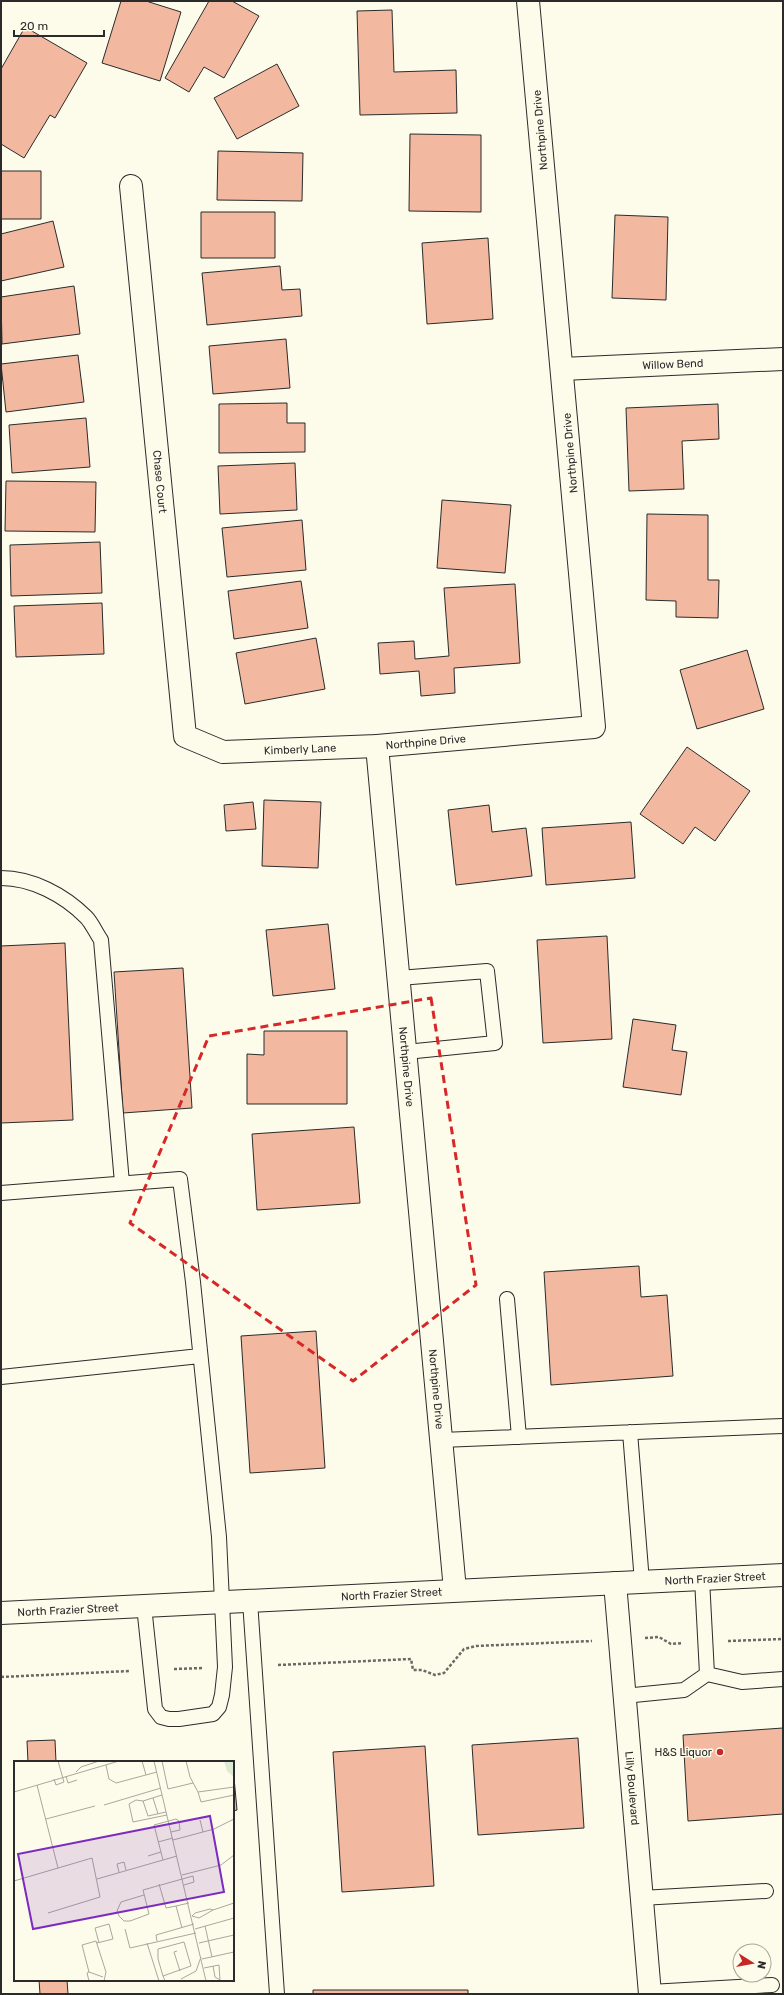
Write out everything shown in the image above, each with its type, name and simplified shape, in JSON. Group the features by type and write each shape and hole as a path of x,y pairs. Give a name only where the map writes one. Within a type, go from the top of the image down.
{"street":[{"name":"Northpine Drive","path":"455,1590 377,746 594,727 528,1"},
{"name":"Chase Court","path":"131,186 185,736 223,752"},
{"name":"Willow Bend","path":"562,369 783,359"},
{"name":"Kimberly Lane","path":"223,752 377,746"},
{"name":"North Frazier Street","path":"1,1613 783,1575"},
{"name":"Lilly Boulevard","path":"615,1583 650,1993"}],"lane":[{"path":"1,878 15,878 56,893 87,918 101,940 122,1183"},
{"path":"399,978 487,971 495,1043 406,1052"},
{"path":"1,1193 180,1179 219,1537 225,1667 222,1696 219,1707 213,1714 179,1719 161,1717 156,1709 150,1670 144,1606"},
{"path":"507,1299 519,1437"},
{"path":"1,1376 200,1356"},
{"path":"441,1440 783,1426"},
{"path":"630,1432 642,1582"},
{"path":"702,1579 707,1674"},
{"path":"250,1601 277,1994"},
{"path":"624,1696 684,1690 707,1674 742,1682 783,1679"},
{"path":"641,1898 766,1891"},
{"path":"650,1993 772,1985"}],"path":[{"path":"254,1666 412,1659 412,1670 422,1670 435,1675 444,1673 464,1648 476,1646 659,1637 671,1644 783,1639"},
{"path":"1,1677 225,1667"}],"highlighted area":[{"path":"431,998 476,1285 353,1381 130,1223 209,1036"}],"building":[{"path":"121,1 146,1 181,12 160,81 102,63"},
{"path":"209,1 232,1 259,16 224,78 204,67 189,92 165,78"},
{"path":"392,10 394,72 456,70 457,113 360,115 357,11"},
{"path":"25,27 87,63 55,118 50,115 24,158 1,144 1,69"},
{"path":"277,64 299,106 237,139 214,98"},
{"path":"410,134 481,135 481,212 409,211"},
{"path":"218,151 303,153 302,201 217,200"},
{"path":"1,171 41,171 41,219 1,219"},
{"path":"201,212 275,212 275,258 201,258"},
{"path":"615,215 668,217 666,300 612,298"},
{"path":"53,221 64,267 1,281 1,234"},
{"path":"488,238 493,319 427,324 422,243"},
{"path":"280,266 282,290 300,289 302,316 207,325 202,273"},
{"path":"74,286 80,334 2,344 1,297"},
{"path":"286,339 290,388 213,394 209,346"},
{"path":"78,355 84,402 6,412 1,364"},
{"path":"287,403 287,423 305,423 305,452 219,453 219,404"},
{"path":"718,404 719,439 682,441 684,489 629,491 626,408"},
{"path":"86,418 90,467 12,473 9,425"},
{"path":"295,463 297,510 220,514 218,466"},
{"path":"6,481 96,482 95,532 5,531"},
{"path":"442,500 511,505 505,573 437,568"},
{"path":"647,514 708,515 708,580 719,580 718,618 676,617 676,601 646,600"},
{"path":"302,520 306,570 227,577 222,528"},
{"path":"100,542 102,593 11,596 10,545"},
{"path":"301,581 308,628 234,639 228,591"},
{"path":"515,584 520,663 454,668 455,693 421,696 419,671 380,674 378,643 414,641 415,659 449,656 444,588"},
{"path":"102,603 104,654 16,657 14,606"},
{"path":"316,638 325,689 245,704 236,653"},
{"path":"747,650 764,709 697,729 680,670"},
{"path":"687,747 750,791 715,841 695,827 683,844 640,814"},
{"path":"264,800 321,802 318,868 262,866"},
{"path":"253,802 256,829 226,831 224,805"},
{"path":"489,805 492,832 526,828 532,876 456,885 448,810"},
{"path":"631,822 635,878 546,885 542,828"},
{"path":"328,924 335,989 273,996 266,930"},
{"path":"607,936 612,1039 543,1043 537,940"},
{"path":"65,943 73,1120 1,1123 1,946"},
{"path":"183,968 192,1108 123,1113 114,972"},
{"path":"633,1019 676,1025 672,1050 687,1052 681,1095 623,1087"},
{"path":"264,1031 347,1031 347,1104 247,1104 247,1054 264,1055"},
{"path":"354,1127 360,1203 257,1210 252,1134"},
{"path":"639,1266 641,1297 667,1295 673,1376 551,1385 544,1272"},
{"path":"316,1331 325,1468 250,1473 241,1336"},
{"path":"783,1728 783,1814 688,1821 683,1735"},
{"path":"578,1738 584,1828 478,1835 472,1745"},
{"path":"55,1740 56,1761 28,1761 27,1741"},
{"path":"425,1746 434,1886 342,1892 333,1752"},
{"path":"234,1778 237,1810 234,1811"},
{"path":"39,1981 67,1981 68,1994 40,1994"},
{"path":"313,1990 468,1990 468,1994 313,1994"}],"place":[{"name":"H&S Liquor","path":"720,1752"}]}
